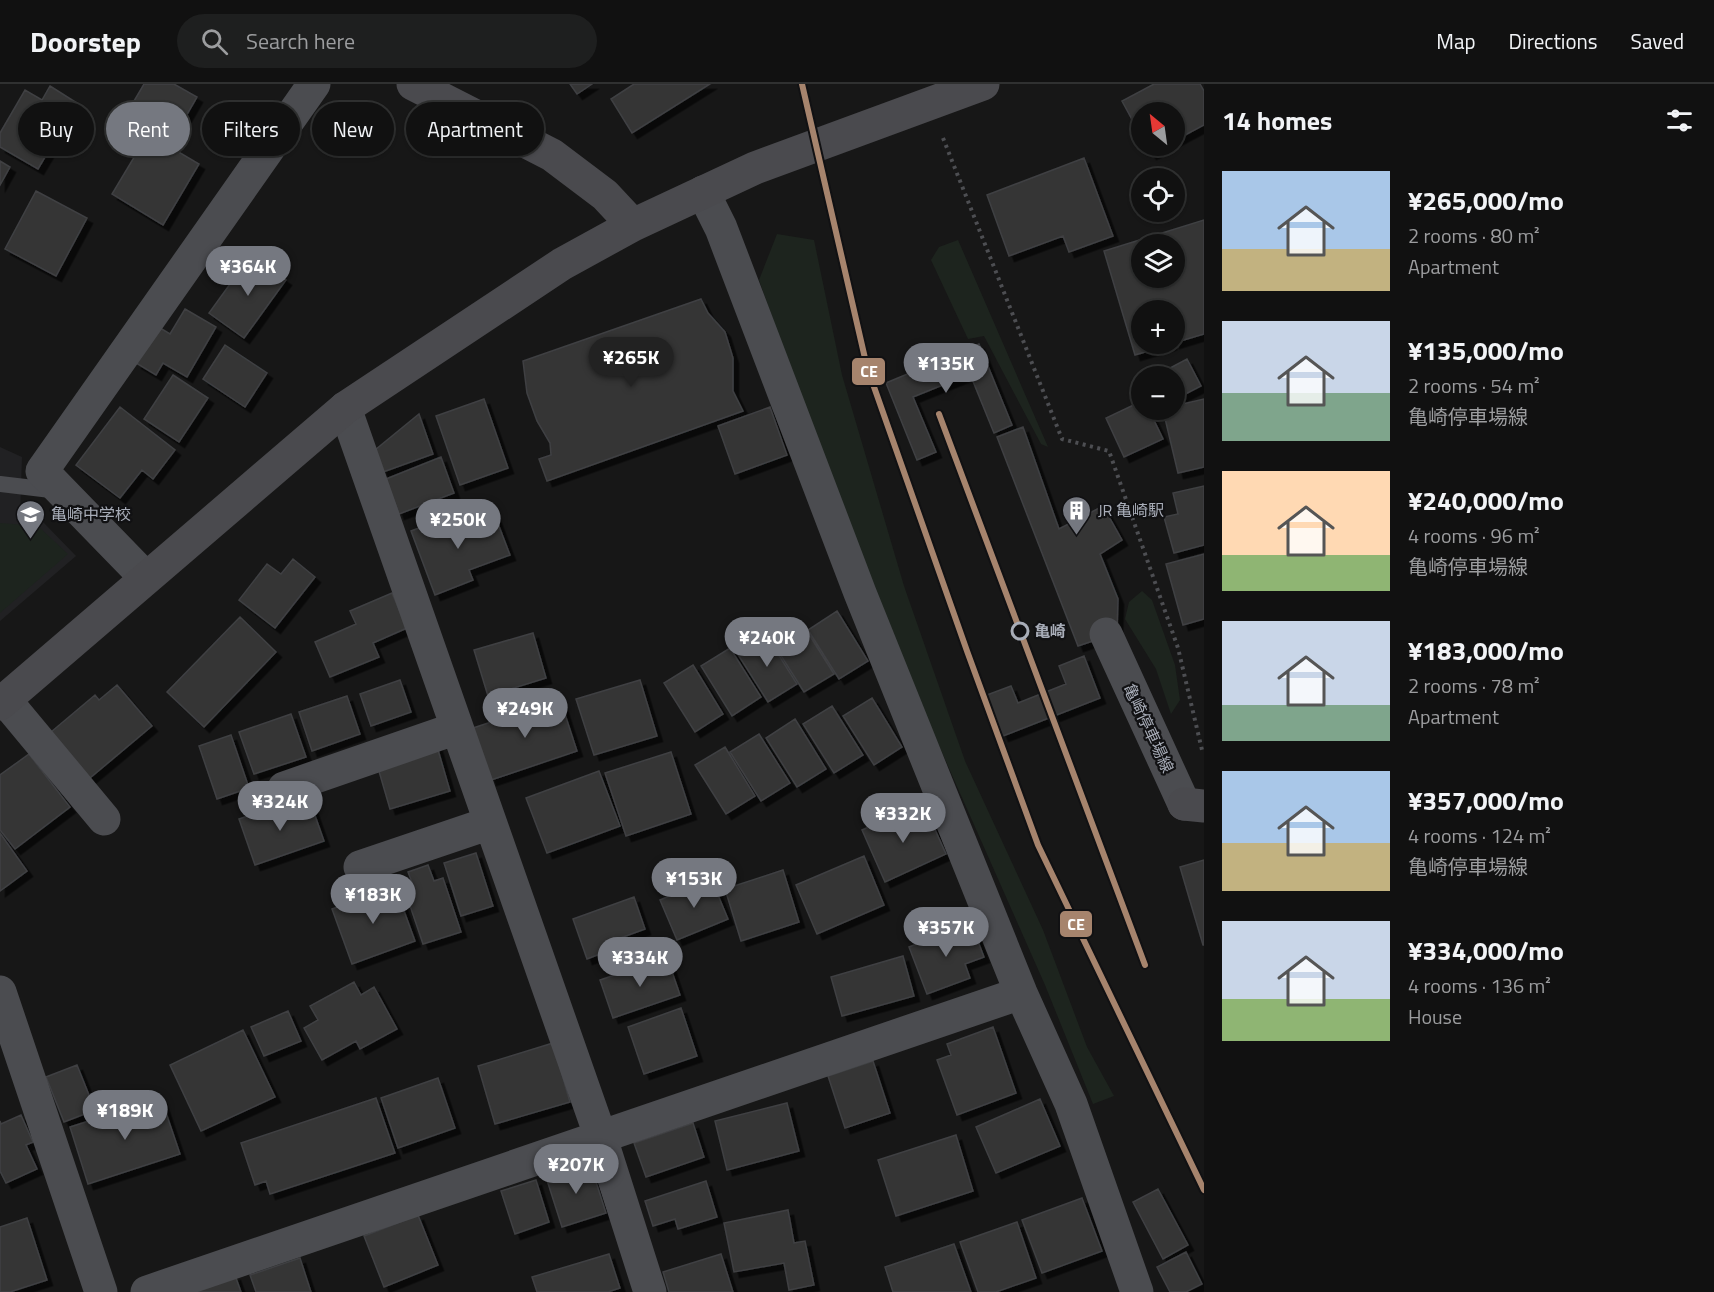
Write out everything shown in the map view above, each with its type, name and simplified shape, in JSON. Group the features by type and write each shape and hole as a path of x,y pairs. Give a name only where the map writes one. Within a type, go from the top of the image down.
{"street":[{"path":"146,578 42,471 314,84"},
{"path":"413,84 552,154 605,195 633,225"},
{"path":"104,819 2,702 345,408 562,264 633,225 755,168 983,84"},
{"path":"703,192 721,228 860,593 1021,993 1071,1104 1137,1292"},
{"path":"345,408 600,1135 650,1292"},
{"name":"亀崎停車場線","path":"1106,634 1194,805"},
{"path":"284,788 457,728"},
{"path":"360,867 490,823"},
{"path":"0,992 101,1292"},
{"path":"147,1292 600,1135 1021,993"}],"lane":[{"path":"0,484 63,492"}],"path":[{"path":"926,105 1062,439 1109,451 1178,648 1204,754"}],"shaded area":[{"path":"777,234 814,240 842,375 904,586 965,761 1043,930 1087,1047 1114,1096 1093,1104 1045,985 867,583 759,280"},
{"path":"958,240 1048,447 1041,444 984,336 968,339 931,260 939,247"},
{"name":"亀崎中学校","path":"0,447 22,457 20,516 43,522 76,556 0,621"},
{"path":"0,523 38,526 68,554 0,613"},
{"path":"1142,591 1152,600 1175,665 1180,700 1171,714 1156,669 1125,619 1129,602"}],"building":[{"path":"144,84 174,84 197,97 190,109 190,102 133,102"},
{"path":"570,84 592,84 577,94"},
{"path":"634,84 710,84 632,133 611,99"},
{"path":"1154,84 1200,84 1204,91 1204,125 1185,135 1185,102 1131,102 1131,118 1122,101"},
{"path":"50,86 75,102 18,102 25,90 42,100"},
{"path":"18,102 18,156 46,156 38,169 0,147 0,133"},
{"path":"135,156 185,156 199,164 163,225 112,194"},
{"path":"1084,158 1113,236 1069,252 1063,236 1009,256 987,195"},
{"path":"0,161 10,167 0,185"},
{"path":"36,191 87,218 56,276 5,249"},
{"path":"1204,220 1204,334 1185,340 1185,300 1131,300 1131,342 1104,251 1131,243 1131,288 1185,288 1185,234 1159,234"},
{"path":"251,255 286,280 244,338 209,313"},
{"path":"701,299 708,313 725,332 733,358 733,391 743,411 547,481 539,459 551,455 550,443 537,421 527,393 523,361"},
{"path":"185,309 216,327 187,377 163,363 156,375 136,363 157,326 170,334"},
{"path":"979,344 1012,425 994,433 970,374 913,397 936,452 917,460 886,383"},
{"path":"225,345 267,373 245,407 203,379"},
{"path":"1187,359 1201,386 1185,394 1185,366 1174,366"},
{"path":"173,375 208,398 179,442 144,419"},
{"path":"484,399 508,468 460,485 436,416"},
{"path":"1204,399 1204,467 1178,473 1165,420 1185,420 1185,403"},
{"path":"1131,406 1131,420 1154,420 1163,439 1124,457 1106,418"},
{"path":"120,407 175,450 153,479 142,470 120,498 76,465"},
{"path":"770,407 787,455 735,474 718,426"},
{"path":"419,414 433,454 383,472 375,450"},
{"name":"JR 亀崎駅","path":"1023,427 1059,529 1103,506 1122,540 1100,554 1118,599 1117,633 1078,646 997,437"},
{"path":"441,457 454,493 399,514 386,479"},
{"path":"1204,486 1204,545 1174,553 1164,517 1178,514 1173,493"},
{"path":"494,513 510,555 469,570 473,580 435,595 411,531 450,516 455,528"},
{"path":"1204,554 1204,619 1183,625 1166,564"},
{"path":"293,559 315,577 275,628 239,600 267,564 281,574"},
{"path":"392,593 407,628 373,643 379,657 330,677 315,642 356,624 350,611"},
{"path":"837,611 868,661 839,679 808,630"},
{"path":"240,617 276,652 204,727 167,692"},
{"path":"803,625 834,674 804,692 773,643"},
{"path":"533,633 546,678 488,696 474,650"},
{"path":"766,635 797,684 768,702 737,653"},
{"path":"730,648 761,697 732,716 701,666"},
{"path":"1084,656 1100,698 1003,736 987,695 1011,686 1018,703 1066,684 1059,666"},
{"path":"693,665 723,714 695,732 664,683"},
{"path":"400,680 411,712 371,726 360,694"},
{"path":"640,680 657,736 594,755 576,699"},
{"path":"117,685 152,726 90,778 51,732 95,695 99,700"},
{"path":"347,696 360,734 312,751 299,712"},
{"path":"872,698 902,747 874,765 843,716"},
{"path":"560,699 577,751 491,780 473,728"},
{"path":"832,706 863,755 834,773 803,724"},
{"path":"291,714 306,757 254,774 239,732"},
{"path":"795,719 826,769 797,787 766,738"},
{"path":"759,734 790,783 761,801 730,752"},
{"path":"231,735 249,788 217,799 199,746"},
{"path":"436,743 450,791 390,809 376,761"},
{"path":"725,747 755,796 726,814 695,765"},
{"path":"671,752 691,814 626,836 605,773"},
{"path":"29,754 70,807 15,849 0,830 0,775"},
{"path":"599,771 620,826 547,853 526,798"},
{"path":"291,801 295,813 312,807 324,841 255,865 239,819"},
{"path":"908,810 912,821 928,814 946,854 885,882 862,830"},
{"path":"0,833 27,871 0,891"},
{"path":"476,853 493,906 461,916 444,863"},
{"path":"864,856 884,905 817,934 796,885"},
{"path":"1204,860 1204,945 1203,945 1180,867"},
{"path":"428,865 434,881 443,878 461,932 423,944 405,891 414,888 408,872"},
{"path":"783,870 799,922 741,941 725,889"},
{"path":"711,878 728,919 677,940 660,900"},
{"path":"395,886 415,941 352,964 332,909"},
{"path":"634,897 645,929 615,940 618,947 587,959 573,919"},
{"path":"971,923 984,957 965,964 970,978 927,994 909,947"},
{"path":"903,956 914,996 842,1016 831,977"},
{"path":"667,957 680,995 613,1018 600,980"},
{"path":"354,982 361,995 374,987 397,1029 360,1049 356,1041 322,1060 304,1028 318,1020 310,1006"},
{"path":"681,1008 697,1056 644,1074 628,1027"},
{"path":"288,1011 301,1041 264,1056 251,1027"},
{"path":"993,1027 1016,1093 957,1115 937,1060 951,1055 947,1044"},
{"path":"243,1030 275,1097 201,1131 170,1065"},
{"path":"553,1043 570,1102 495,1124 478,1066"},
{"path":"873,1061 890,1113 845,1128 828,1076"},
{"path":"77,1065 95,1110 64,1122 46,1077"},
{"path":"438,1078 455,1128 398,1148 381,1098"},
{"path":"161,1098 180,1154 88,1184 70,1127"},
{"path":"376,1098 395,1153 270,1194 266,1181 255,1185 241,1143"},
{"path":"1040,1099 1060,1146 996,1173 976,1127"},
{"path":"787,1103 799,1151 727,1170 715,1121"},
{"path":"21,1115 33,1142 26,1145 37,1169 6,1183 0,1171 0,1121 1,1124"},
{"path":"693,1123 704,1157 646,1177 634,1143"},
{"path":"956,1135 973,1191 896,1216 878,1160"},
{"path":"590,1163 606,1213 562,1227 546,1177"},
{"path":"536,1180 549,1222 515,1234 501,1191"},
{"path":"706,1181 717,1217 678,1229 675,1219 653,1226 645,1201"},
{"path":"1158,1189 1188,1245 1163,1259 1133,1202"},
{"path":"1082,1198 1102,1251 1042,1273 1022,1220"},
{"path":"788,1210 794,1243 805,1241 814,1285 789,1290 784,1263 734,1272 724,1223"},
{"path":"418,1215 438,1265 384,1287 364,1236"},
{"path":"27,1218 47,1280 10,1292 0,1292 0,1227"},
{"path":"1017,1222 1036,1278 996,1292 978,1292 960,1242"},
{"path":"954,1244 971,1292 893,1292 885,1267"},
{"path":"1186,1252 1202,1284 1186,1292 1170,1292 1157,1267"},
{"path":"609,1254 620,1288 608,1292 537,1292 532,1277"},
{"path":"721,1254 733,1292 669,1292 663,1272"},
{"path":"300,1258 311,1292 256,1292 250,1275"},
{"path":"235,1275 241,1292 185,1292"}],"transit line":[{"name":"CE","path":"802,84 867,367 967,651 1038,845 1204,1190"},
{"name":"CE","path":"939,414 1145,965"}],"place":[{"name":"JR 亀崎駅","path":"1077,536"},
{"name":"亀崎中学校","path":"30,540"},
{"name":"亀崎","path":"1020,631"}]}
